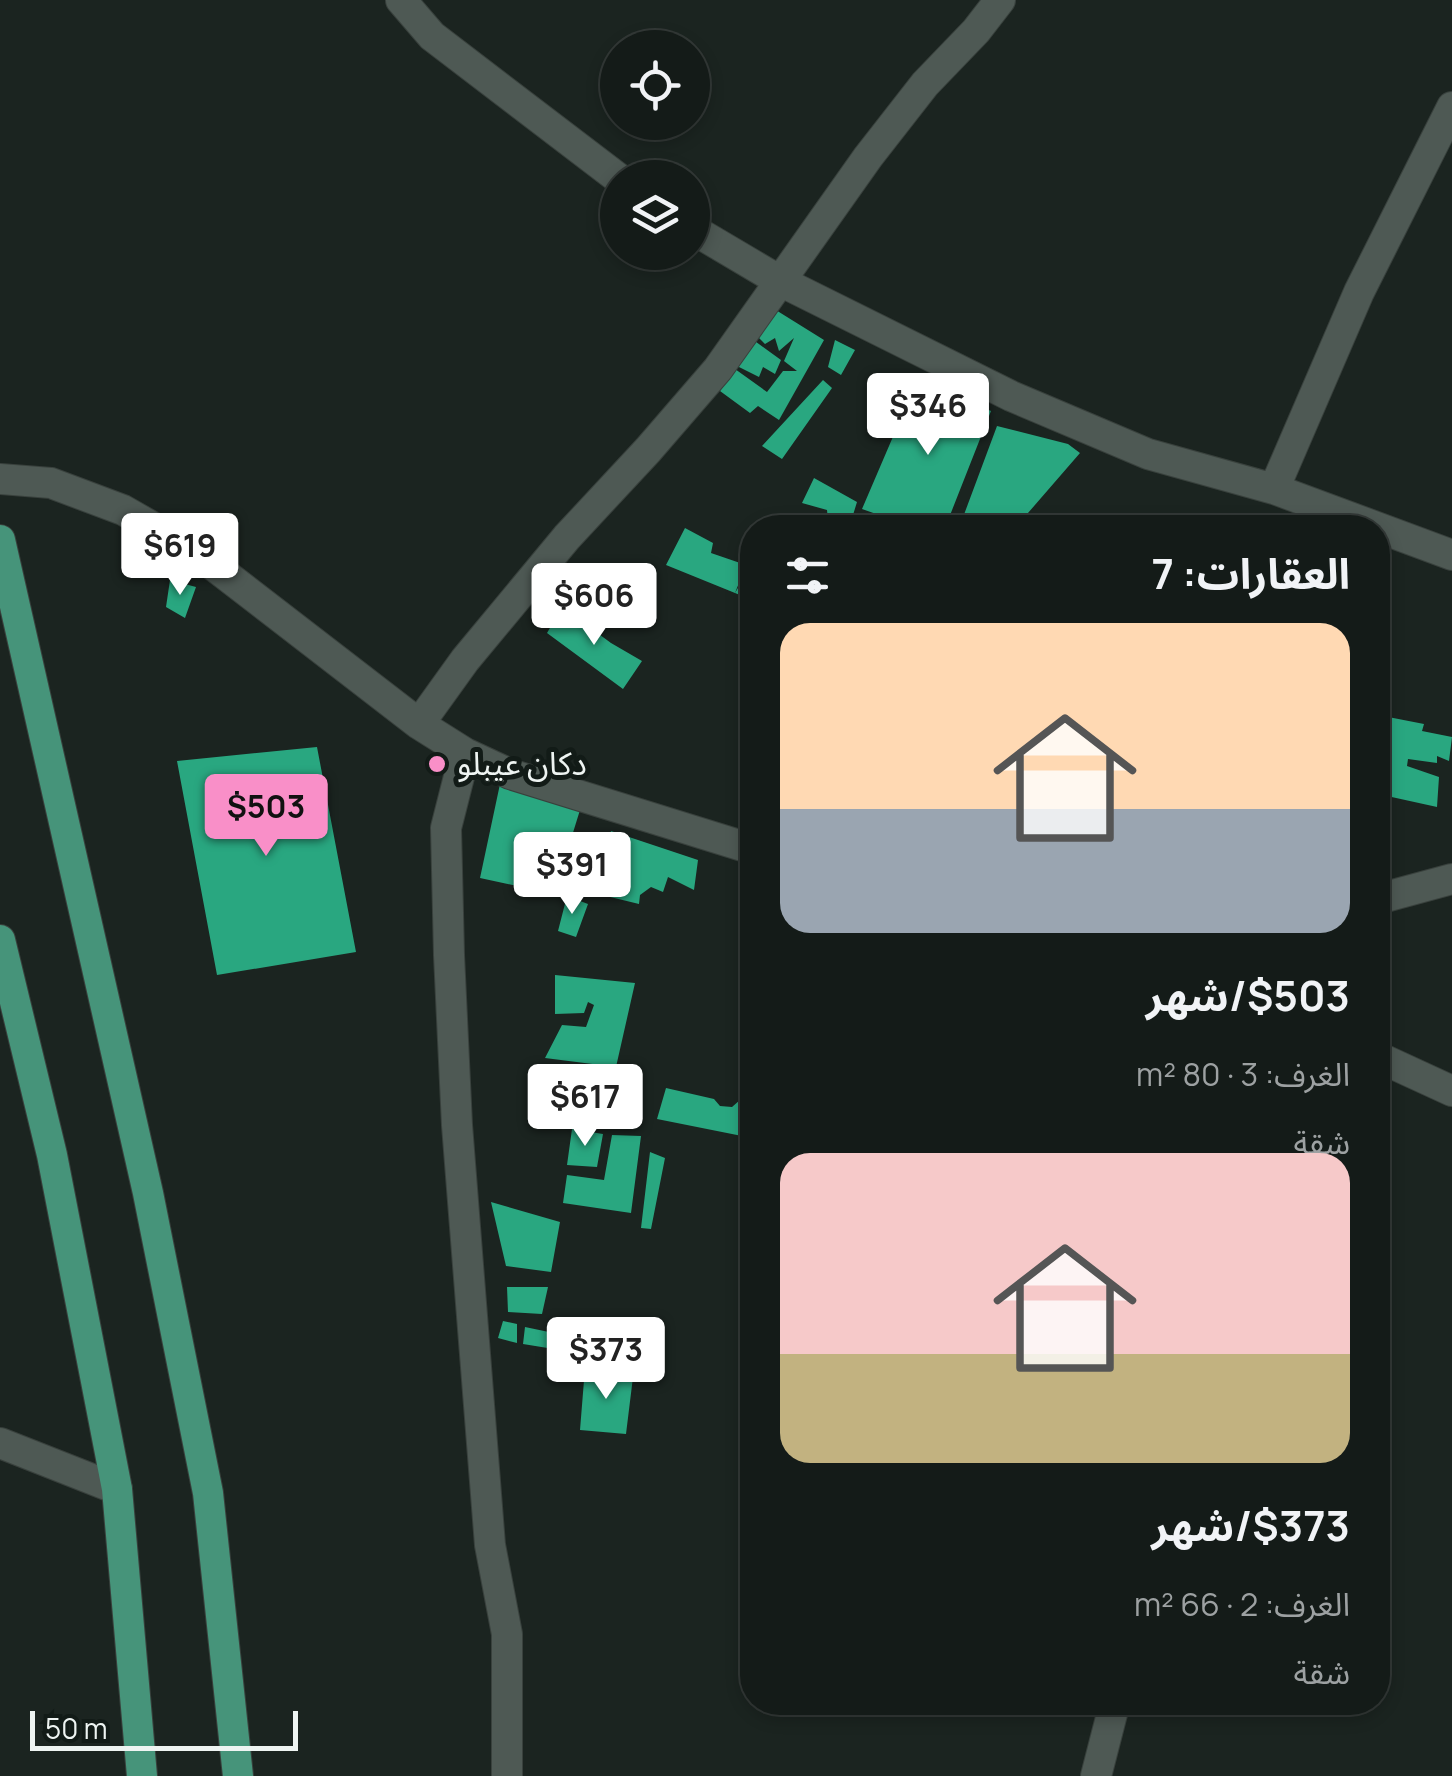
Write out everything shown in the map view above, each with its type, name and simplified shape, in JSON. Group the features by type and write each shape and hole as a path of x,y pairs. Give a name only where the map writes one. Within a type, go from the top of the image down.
{"main road":[{"path":"0,540 148,1194 208,1493 238,1776"},
{"path":"0,940 52,1155 117,1489 142,1776"}],"street":[{"path":"401,0 432,36 600,164"},
{"path":"419,724 465,660 567,536 718,369 925,84 1000,0"},
{"path":"1274,489 1359,292 1452,106"},
{"path":"710,240 780,282 1028,404 1148,454 1274,489 1344,515"},
{"path":"0,480 51,483 123,510 196,552 419,724 510,774 740,845"},
{"path":"1390,532 1452,555"},
{"path":"466,752 446,828 449,955 456,1125 490,1546 507,1634 508,1776"},
{"path":"1390,896 1452,879"},
{"path":"1390,1063 1452,1091"},
{"path":"0,1444 117,1489"},
{"path":"1096,1776 1112,1715"}],"building":[{"path":"771,307 824,340 779,420 758,406 750,413 720,391 735,369 767,392 783,371 797,371 784,361 794,338 779,351 775,338 765,344 756,335"},
{"path":"748,336 781,360 775,374 763,367 759,377 731,363"},
{"path":"835,340 855,350 841,375 828,367"},
{"path":"919,376 991,411 950,515 879,515 862,509"},
{"path":"823,380 832,388 782,459 762,446"},
{"path":"997,426 1068,444 1080,453 1026,515 964,515"},
{"path":"814,478 857,502 853,515 828,515 827,510 802,503"},
{"path":"685,528 713,543 711,553 740,563 740,580 735,593 666,565"},
{"path":"170,580 196,587 185,618 166,607"},
{"path":"562,607 642,661 623,689 547,633"},
{"path":"1390,717 1424,724 1422,731 1452,737 1449,761 1437,756 1437,763 1408,759 1407,766 1439,777 1437,807 1390,797"},
{"path":"317,747 356,952 217,975 177,761"},
{"path":"500,784 580,810 554,894 480,878"},
{"path":"611,831 698,860 694,890 668,877 663,892 651,887 640,895 639,904 598,894"},
{"path":"567,896 588,904 576,937 558,931"},
{"path":"555,975 635,983 616,1067 545,1058 562,1025 586,1027 594,1005 588,1002 584,1013 555,1014"},
{"path":"666,1088 714,1099 720,1106 732,1107 740,1100 740,1136 657,1119"},
{"path":"572,1129 603,1134 597,1167 567,1165"},
{"path":"612,1135 641,1136 631,1213 563,1203 567,1175 604,1180"},
{"path":"650,1152 665,1158 651,1229 641,1228"},
{"path":"491,1202 560,1222 551,1272 506,1266"},
{"path":"507,1287 548,1287 542,1314 508,1312"},
{"path":"503,1321 517,1324 517,1343 498,1338"},
{"path":"525,1327 568,1336 566,1351 523,1344"},
{"path":"585,1368 633,1377 626,1434 580,1430"}],"place":[{"name":"دكان عيبلو","path":"437,764"}]}
